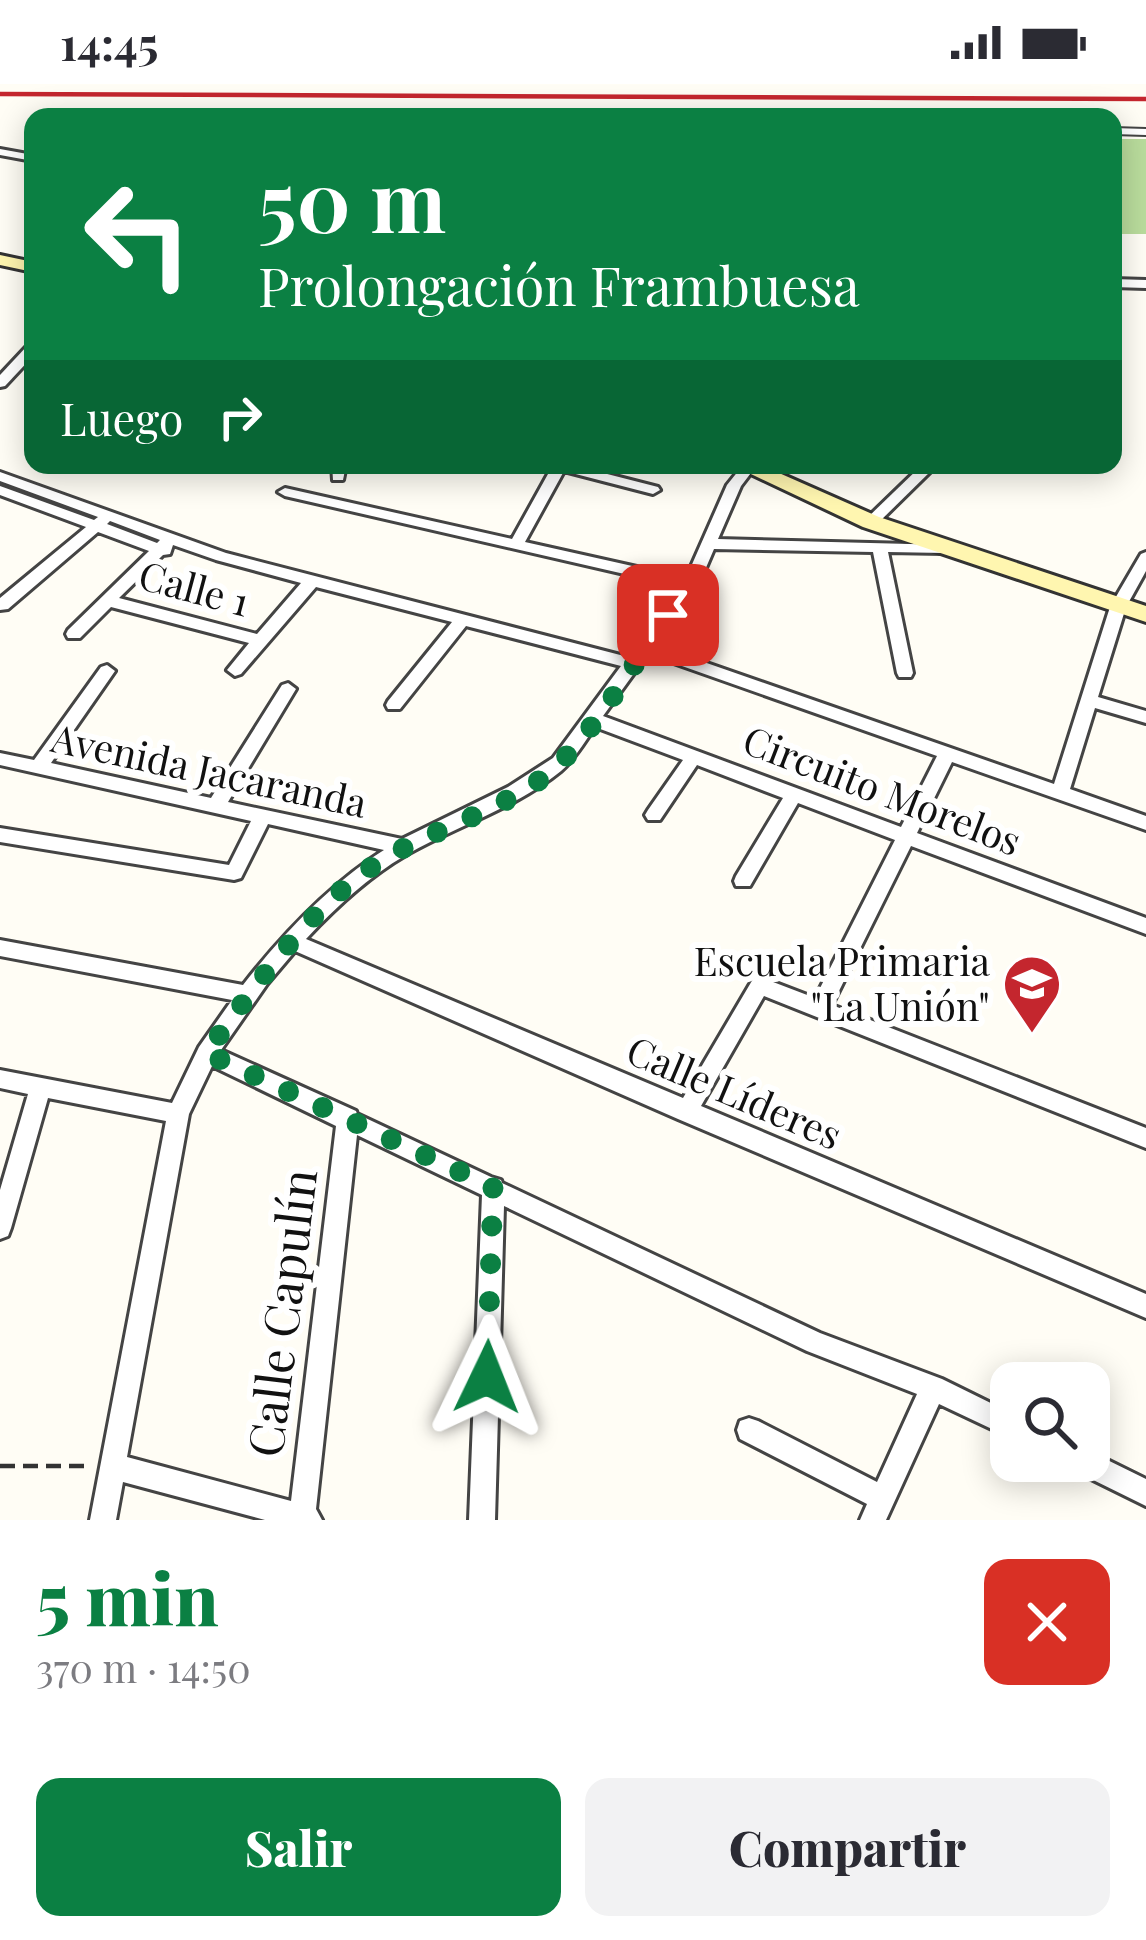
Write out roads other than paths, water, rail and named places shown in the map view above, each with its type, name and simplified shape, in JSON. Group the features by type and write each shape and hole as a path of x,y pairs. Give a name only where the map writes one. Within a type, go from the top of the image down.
{"main road":[{"path":"765,474 871,522 1146,614"}],"street":[{"path":"0,383 24,358"},
{"path":"516,544 555,474"},
{"path":"590,474 653,490"},
{"path":"103,1520 178,1114 206,1053 249,995 345,888 404,848 534,783 560,764 691,584 742,474"},
{"path":"871,522 921,474"},
{"path":"0,476 100,522"},
{"path":"0,491 293,583 639,655 1146,823"},
{"path":"285,492 691,584"},
{"path":"2,605 100,522"},
{"path":"74,634 165,544"},
{"path":"711,544 944,548"},
{"path":"879,546 905,673"},
{"path":"1060,794 1118,607 1146,557"},
{"name":"Calle 1","path":"235,670 310,583"},
{"name":"Calle 1","path":"110,601 261,640"},
{"path":"394,705 462,620"},
{"path":"38,768 107,671"},
{"path":"216,806 288,689"},
{"path":"1090,701 1146,717"},
{"name":"Circuito Morelos","path":"595,720 907,841 1146,926"},
{"path":"820,1009 947,754"},
{"path":"654,815 693,758"},
{"name":"Avenida Jacaranda","path":"0,759 404,848"},
{"path":"743,881 793,796"},
{"path":"0,835 234,873 263,815"},
{"name":"Calle Líderes","path":"296,943 1146,1306"},
{"path":"0,948 249,995"},
{"path":"686,1112 760,985 1146,1138"},
{"path":"206,1053 815,1343 933,1388 990,1416"},
{"path":"0,1078 178,1114"},
{"path":"0,1228 41,1087"},
{"name":"Calle Capulín","path":"308,1518 348,1118"},
{"path":"482,1520 493,1187"},
{"path":"749,1430 878,1510 933,1388"},
{"path":"116,1466 308,1518"},
{"path":"1110,1475 1146,1492"}],"railway":[{"path":"0,94 1146,99"}],"place":[{"name":"Escuela Primaria \"La Unión\"","path":"1032,1035"}]}
